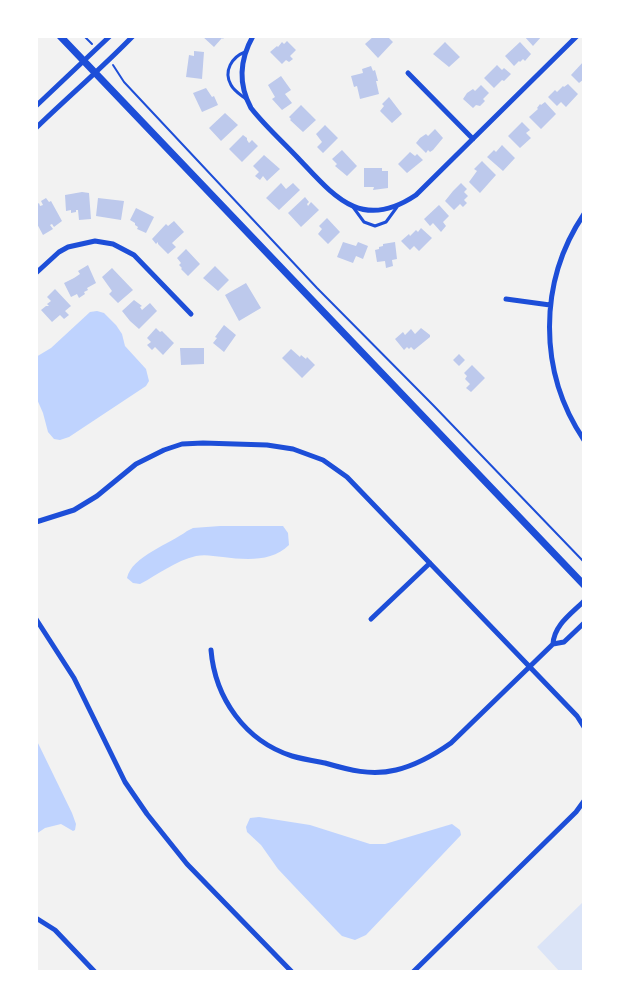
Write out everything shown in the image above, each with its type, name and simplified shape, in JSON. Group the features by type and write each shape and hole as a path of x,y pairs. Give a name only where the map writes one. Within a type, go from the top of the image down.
{"street":[{"path":"60,36 584,585"},
{"path":"36,106 110,36"},
{"path":"36,128 96,74 133,36"},
{"path":"254,36 245,52 242,76 246,99 256,114 333,195 353,207 377,210 398,206 416,195 577,36"},
{"path":"408,73 473,139"},
{"path":"584,214 576,226 559,263 553,283 549,331 554,376 570,418 584,440"},
{"path":"36,273 59,252 68,247 95,241 114,244 138,258 192,314"},
{"path":"506,299 550,306"},
{"path":"36,522 74,510 97,496 136,464 164,450 182,444 267,446 293,449 307,453 323,460 347,477 577,716 584,727"},
{"path":"371,619 430,563"},
{"path":"553,644 553,634 562,622 584,601"},
{"path":"36,619 74,678 125,782 147,814 187,864 292,972"},
{"path":"211,650 212,669 226,701 240,722 257,738 292,756 366,773 396,770 432,756 451,743 553,644 564,642 584,623"},
{"path":"413,972 576,812 584,800"},
{"path":"36,918 55,930 95,972"}],"lane":[{"path":"245,52 233,60 228,76 230,85 246,99"},
{"path":"353,207 364,222 375,226 386,222 398,206"}],"path":[{"path":"84,36 91,43"},
{"path":"116,67 124,82 317,288 584,562"}],"shaded area":[{"path":"584,901 584,972 560,972 537,947"}],"water":[{"path":"90,312 104,313 116,325 122,334 125,346 146,369 149,381 146,386 69,437 60,440 54,439 48,432 36,397 36,357 51,348"},
{"path":"283,526 288,533 289,545 282,551 267,557 241,559 206,555 188,558 140,584 133,583 127,578 130,570 136,563 152,551 187,531 193,528"},
{"path":"36,739 72,813 76,824 73,831 61,824 45,828 36,834"},
{"path":"259,817 310,825 370,844 385,844 452,824 460,830 461,835 366,935 355,940 342,936 336,930 278,869 261,845 247,832 246,827 250,818"}],"building":[{"path":"202,36 225,36 214,47"},
{"path":"374,36 387,36 393,42 378,58 365,44"},
{"path":"524,36 542,36 533,46"},
{"path":"287,41 296,50 290,56 293,59 289,62 286,60 282,64 270,52 282,42 284,44"},
{"path":"445,42 460,57 449,67 433,54"},
{"path":"520,42 531,54 525,61 523,59 514,66 505,56"},
{"path":"194,51 204,52 202,79 186,77 189,55 194,56"},
{"path":"584,61 584,79 579,83 571,75"},
{"path":"497,65 502,70 504,68 511,74 494,88 484,78"},
{"path":"371,66 373,71 375,70 379,94 360,99 357,86 354,87 351,76 363,73 362,69"},
{"path":"281,76 291,90 285,94 292,103 282,110 272,99 275,97 268,85"},
{"path":"568,84 578,94 566,107 561,102 557,106 548,97 555,90 557,92"},
{"path":"481,85 489,93 483,99 485,101 480,106 476,105 473,108 463,99 467,93 473,89 475,91"},
{"path":"206,88 212,97 214,96 218,105 202,112 193,93"},
{"path":"389,97 402,114 392,123 380,111 384,106 382,104"},
{"path":"545,102 556,114 541,129 529,117 538,109 540,104"},
{"path":"301,105 316,120 303,132 289,117"},
{"path":"225,113 238,125 221,141 209,128"},
{"path":"522,122 530,130 526,133 531,138 520,148 508,136"},
{"path":"325,125 338,138 323,153 317,147 322,142 316,134"},
{"path":"435,129 443,138 433,150 430,152 428,150 426,153 416,143 420,138 426,134 428,136"},
{"path":"243,135 249,143 252,140 258,146 242,162 229,149"},
{"path":"502,145 515,158 503,171 487,157 494,150 496,152"},
{"path":"342,150 357,166 347,176 335,166 337,164 332,159"},
{"path":"410,152 415,156 417,154 423,160 407,173 398,164"},
{"path":"264,155 280,169 267,181 263,176 260,180 255,176 259,172 253,166"},
{"path":"482,161 496,175 480,193 469,182 477,171 474,169"},
{"path":"364,168 382,168 382,171 388,171 388,188 373,190 374,187 364,187"},
{"path":"281,183 286,189 293,183 300,190 279,210 266,198"},
{"path":"461,183 467,189 464,192 468,196 464,200 467,203 463,207 460,204 454,210 445,201"},
{"path":"82,192 89,193 91,219 79,220 78,210 71,213 71,210 66,211 65,195"},
{"path":"305,197 309,202 308,206 311,202 319,210 301,227 288,213"},
{"path":"46,198 49,202 51,201 62,221 54,227 52,224 50,225 53,229 43,235 36,222 36,205 39,203 40,206 43,205 41,201"},
{"path":"98,198 124,201 121,220 96,216"},
{"path":"439,205 449,216 443,222 446,226 441,232 433,223 430,226 424,219"},
{"path":"136,208 154,217 146,233 137,229 138,227 135,223 130,220"},
{"path":"327,218 340,232 328,244 318,234 322,229 319,226"},
{"path":"174,221 184,232 172,243 176,247 168,254 158,242 156,244 152,239 166,224 168,226"},
{"path":"421,228 432,238 419,251 414,246 410,250 401,241 416,230 418,232"},
{"path":"343,242 356,246 358,242 368,246 363,259 356,256 353,263 337,257"},
{"path":"395,242 397,259 392,260 393,266 386,268 385,261 377,262 375,250 383,246 383,244"},
{"path":"186,249 200,264 188,276 181,269 179,265 181,263 177,258"},
{"path":"88,265 96,283 87,288 88,290 84,292 85,294 79,298 77,294 71,297 64,283 80,274 78,271"},
{"path":"215,266 229,280 218,291 203,278"},
{"path":"112,268 133,290 118,303 109,294 112,291 102,277"},
{"path":"246,283 261,308 239,321 225,295"},
{"path":"55,289 71,306 65,311 69,315 64,319 60,315 52,322 41,310 49,306 47,304 51,301 47,297"},
{"path":"134,300 142,306 140,307 142,310 150,303 157,311 139,329 122,311"},
{"path":"224,325 236,335 224,352 213,343"},
{"path":"156,328 160,332 162,331 174,343 163,355 155,347 152,350 147,345 151,342 147,338"},
{"path":"421,328 430,337 414,350 411,347 409,349 407,347 404,350 395,339 403,332 405,335 411,329 415,334"},
{"path":"180,348 204,348 204,364 181,365"},
{"path":"291,349 300,357 301,355 306,359 307,357 315,365 302,378 282,358"},
{"path":"459,354 465,360 459,366 453,360"},
{"path":"472,365 485,378 471,392 466,388 470,384 465,379 467,376 464,373"}]}
